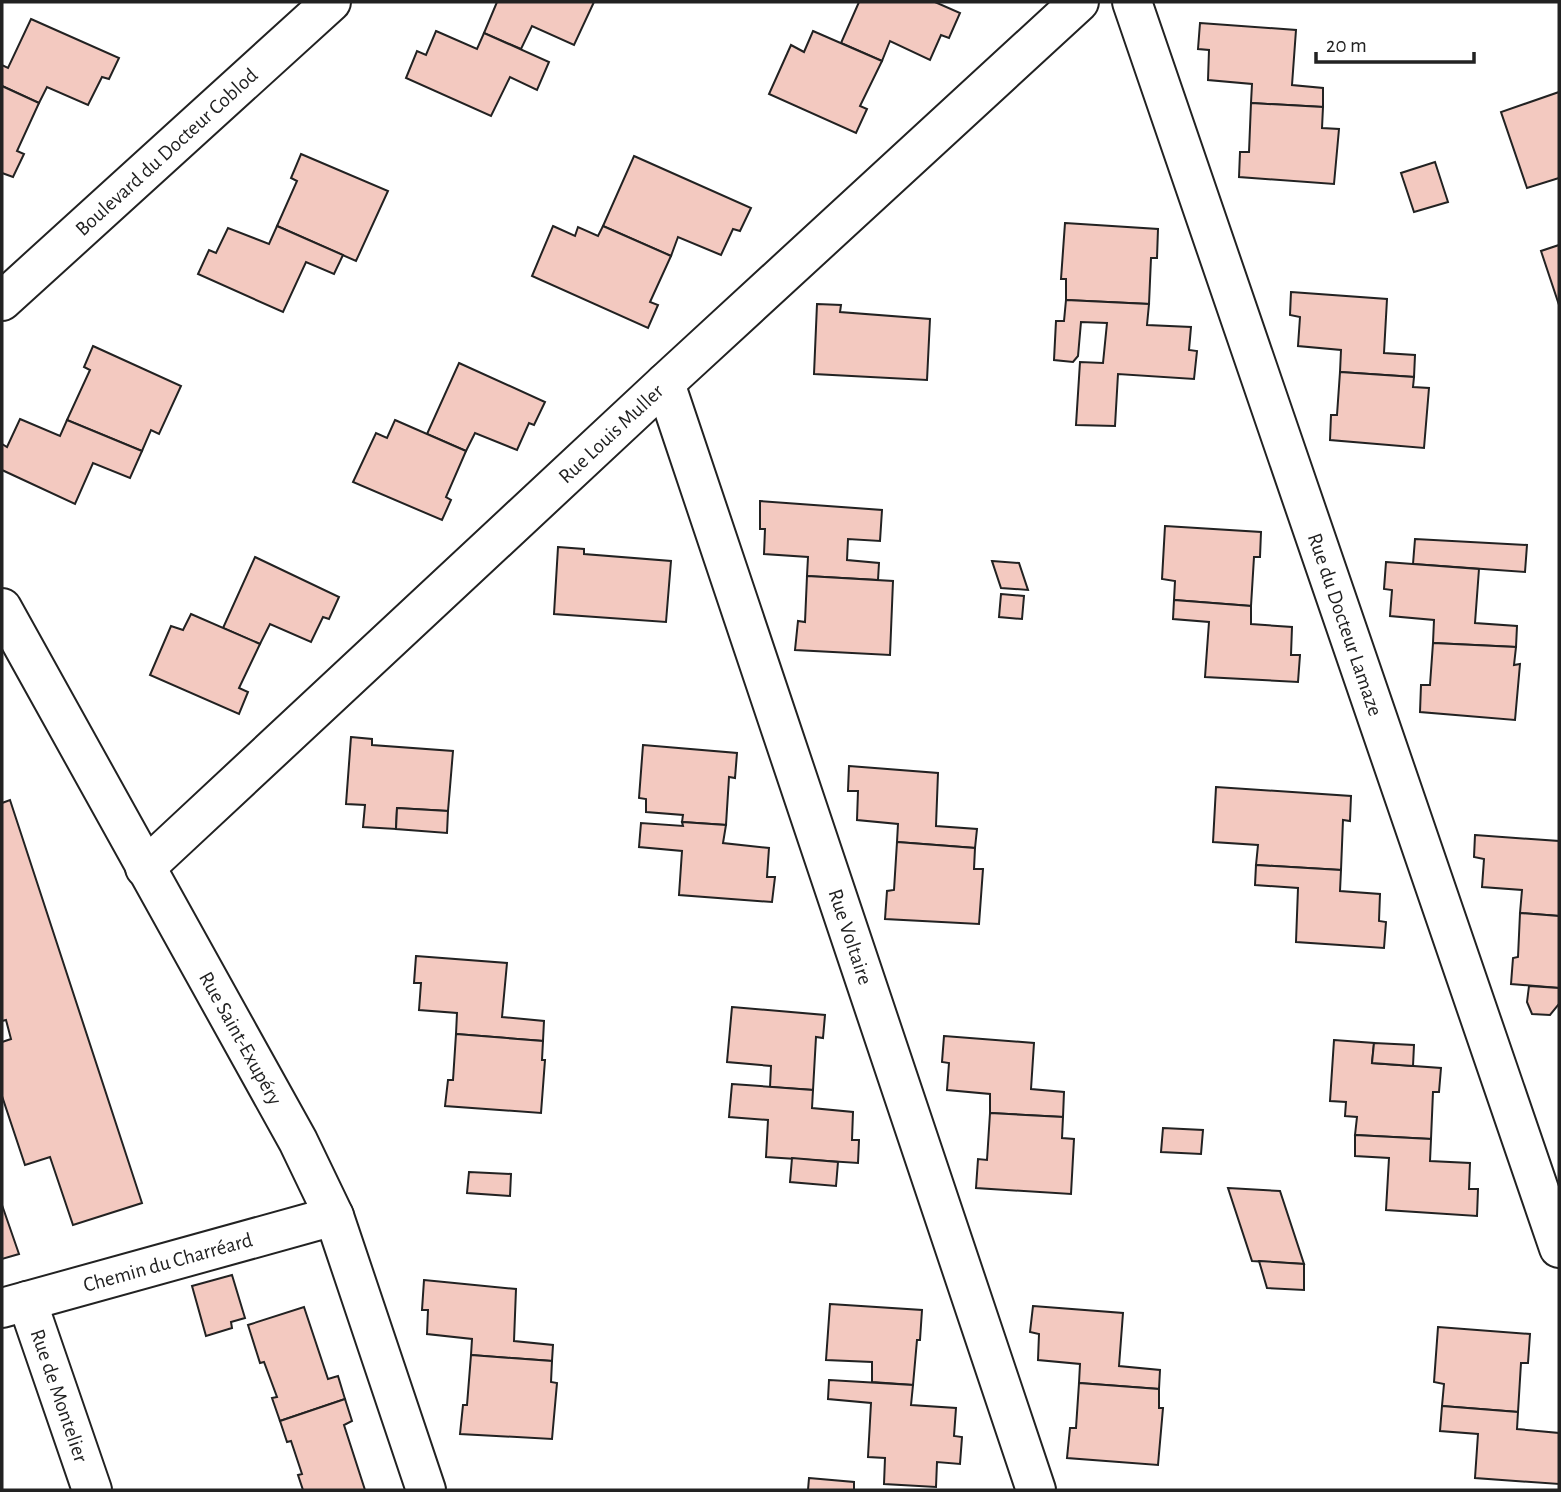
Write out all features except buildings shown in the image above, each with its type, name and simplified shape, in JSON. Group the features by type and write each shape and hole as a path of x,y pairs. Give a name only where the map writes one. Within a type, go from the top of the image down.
{"street":[{"name":"Boulevard du Docteur Coblod","path":"2,301 331,2"},
{"name":"Rue Louis Muller","path":"145,868 1079,2"},
{"name":"Rue du Docteur Lamaze","path":"1132,2 1559,1248"},
{"name":"Rue Voltaire","path":"665,383 1035,1490"},
{"name":"Rue Saint-Exupéry","path":"2,608 298,1141 334,1216 426,1490"},
{"name":"Chemin du Charréard","path":"14,1304 334,1216"},
{"name":"Rue de Montelier","path":"14,1304 92,1490"}]}
